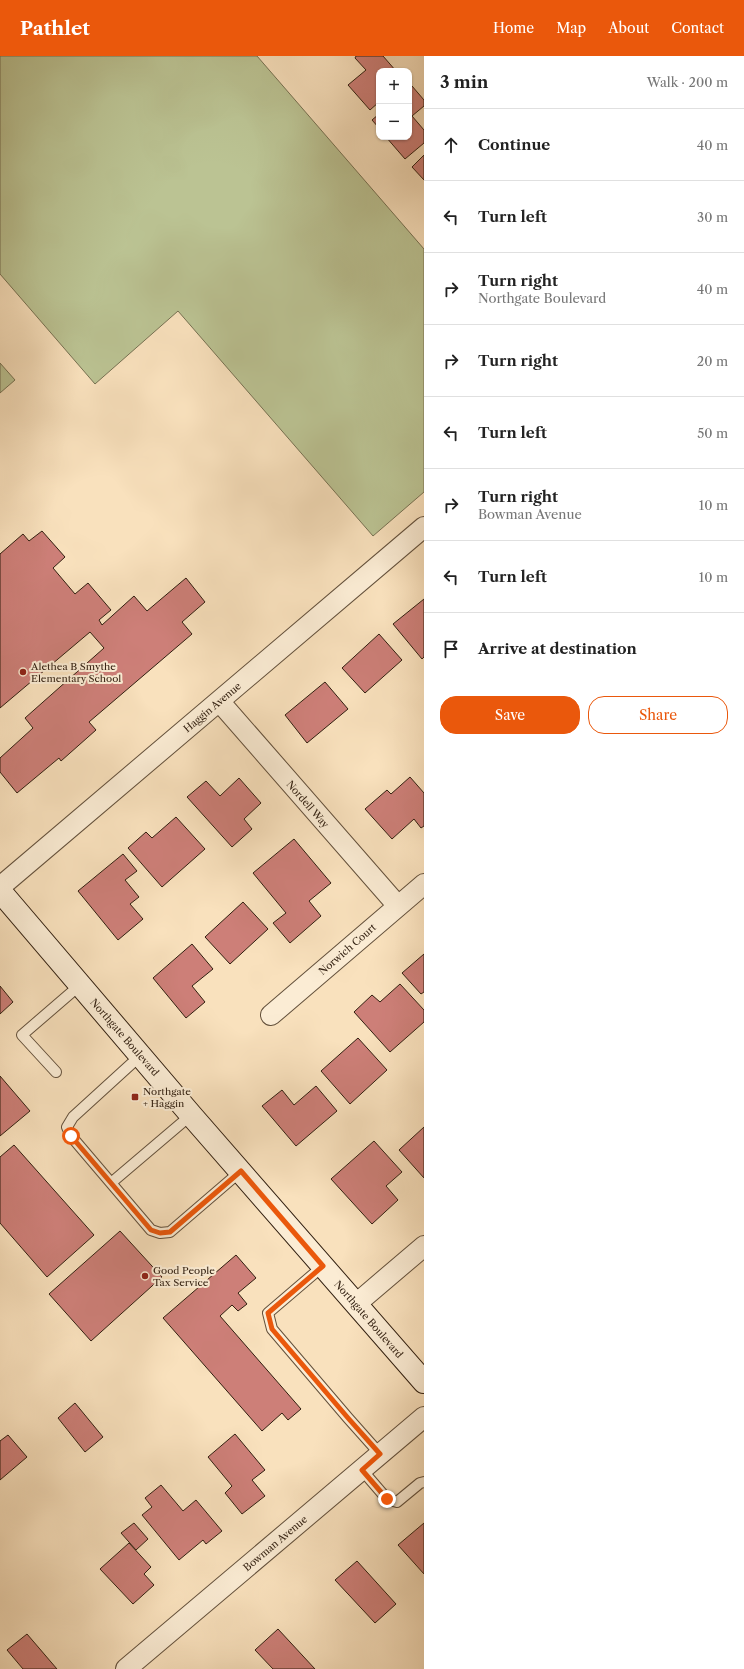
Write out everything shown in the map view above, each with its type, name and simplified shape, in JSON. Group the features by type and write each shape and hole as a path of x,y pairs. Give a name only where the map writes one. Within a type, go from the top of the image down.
{"main road":[{"name":"Northgate Boulevard","path":"0,891 191,1115 424,1382"}],"street":[{"name":"Haggin Avenue","path":"0,887 424,527"},
{"name":"Nordell Way","path":"219,701 398,906"},
{"name":"Norwich Court","path":"271,1015 424,884"},
{"path":"356,1304 424,1246"},
{"name":"Bowman Avenue","path":"126,1669 424,1417"}],"lane":[{"path":"56,1072 22,1035 80,985"},
{"path":"141,1055 73,1117 66,1127 71,1136 151,1230 160,1233 170,1232 241,1171"},
{"path":"111,1183 191,1115"},
{"path":"323,1266 268,1313 272,1329 380,1454"},
{"path":"362,1470 387,1499 397,1502 420,1483 424,1482"}],"green space":[{"path":"0,56 257,56 424,249 424,492 373,536 178,311 95,384 0,274"},
{"path":"0,363 15,380 0,393"}],"building":[{"path":"356,56 383,56 393,68 376,68 376,105 370,110 348,85 366,70 355,58"},
{"path":"412,86 424,100 424,106 412,116"},
{"path":"412,116 424,130 424,143 405,159 389,140 412,140"},
{"path":"376,117 376,125 372,120"},
{"path":"424,155 424,180 412,167"},
{"path":"42,531 65,557 53,568 75,594 88,583 111,610 99,620 102,625 134,596 147,611 186,578 205,602 182,622 192,634 89,722 96,730 61,761 59,758 17,793 0,772 0,758 33,728 25,718 104,648 90,632 0,708 0,554 23,534 29,541"},
{"path":"424,599 424,657 422,659 393,624"},
{"path":"379,634 402,660 365,693 342,668"},
{"path":"325,682 348,709 307,743 285,715"},
{"path":"410,777 424,793 424,826 421,828 414,819 392,839 365,809 387,790 391,794"},
{"path":"239,778 261,803 244,819 252,829 232,847 187,797 206,781 220,796"},
{"path":"176,817 205,849 162,887 128,848 146,832 152,838"},
{"path":"294,839 331,883 309,901 321,916 290,943 273,923 286,913 253,873"},
{"path":"123,854 137,871 125,880 139,897 130,904 143,919 118,940 78,891"},
{"path":"243,902 268,929 230,964 205,937"},
{"path":"192,944 213,969 192,986 205,1002 186,1018 153,978"},
{"path":"424,954 424,992 421,994 402,973"},
{"path":"400,984 424,1010 424,1022 390,1052 354,1012 372,995 380,1002"},
{"path":"0,986 13,1002 0,1014"},
{"path":"358,1038 387,1070 350,1104 321,1071"},
{"path":"0,1076 30,1111 0,1136"},
{"path":"316,1086 337,1111 296,1146 262,1106 282,1090 294,1105"},
{"path":"424,1127 424,1178 399,1150"},
{"path":"374,1141 402,1172 386,1186 398,1200 372,1224 331,1179"},
{"path":"14,1145 94,1235 47,1277 0,1223 0,1157"},
{"path":"120,1231 162,1277 91,1341 49,1294"},
{"path":"236,1255 256,1278 238,1293 247,1304 238,1311 232,1305 220,1316 301,1409 288,1420 282,1413 262,1431 163,1318"},
{"path":"75,1403 103,1437 85,1452 58,1418"},
{"path":"235,1434 265,1470 252,1480 265,1496 242,1514 225,1493 232,1486 208,1457"},
{"path":"8,1435 27,1457 0,1480 0,1441"},
{"path":"161,1485 183,1511 196,1500 222,1531 206,1544 203,1540 179,1560 142,1515 152,1507 145,1498"},
{"path":"134,1523 148,1539 136,1550 121,1533"},
{"path":"424,1523 424,1574 398,1545"},
{"path":"129,1543 151,1567 144,1574 154,1585 133,1604 100,1569"},
{"path":"357,1561 396,1604 375,1623 335,1580"},
{"path":"278,1629 315,1669 273,1669 255,1650"},
{"path":"27,1634 57,1669 23,1669 7,1650"}],"place":[{"name":"Alethea B Smythe Elementary School","path":"23,672"},
{"name":"Northgate + Haggin","path":"135,1097"},
{"name":"Good People Tax Service","path":"145,1276"}],"route":[{"path":"71,1136 151,1230 160,1233 170,1232 241,1171 323,1266 268,1313 272,1329 380,1454 362,1470 387,1499"}]}
